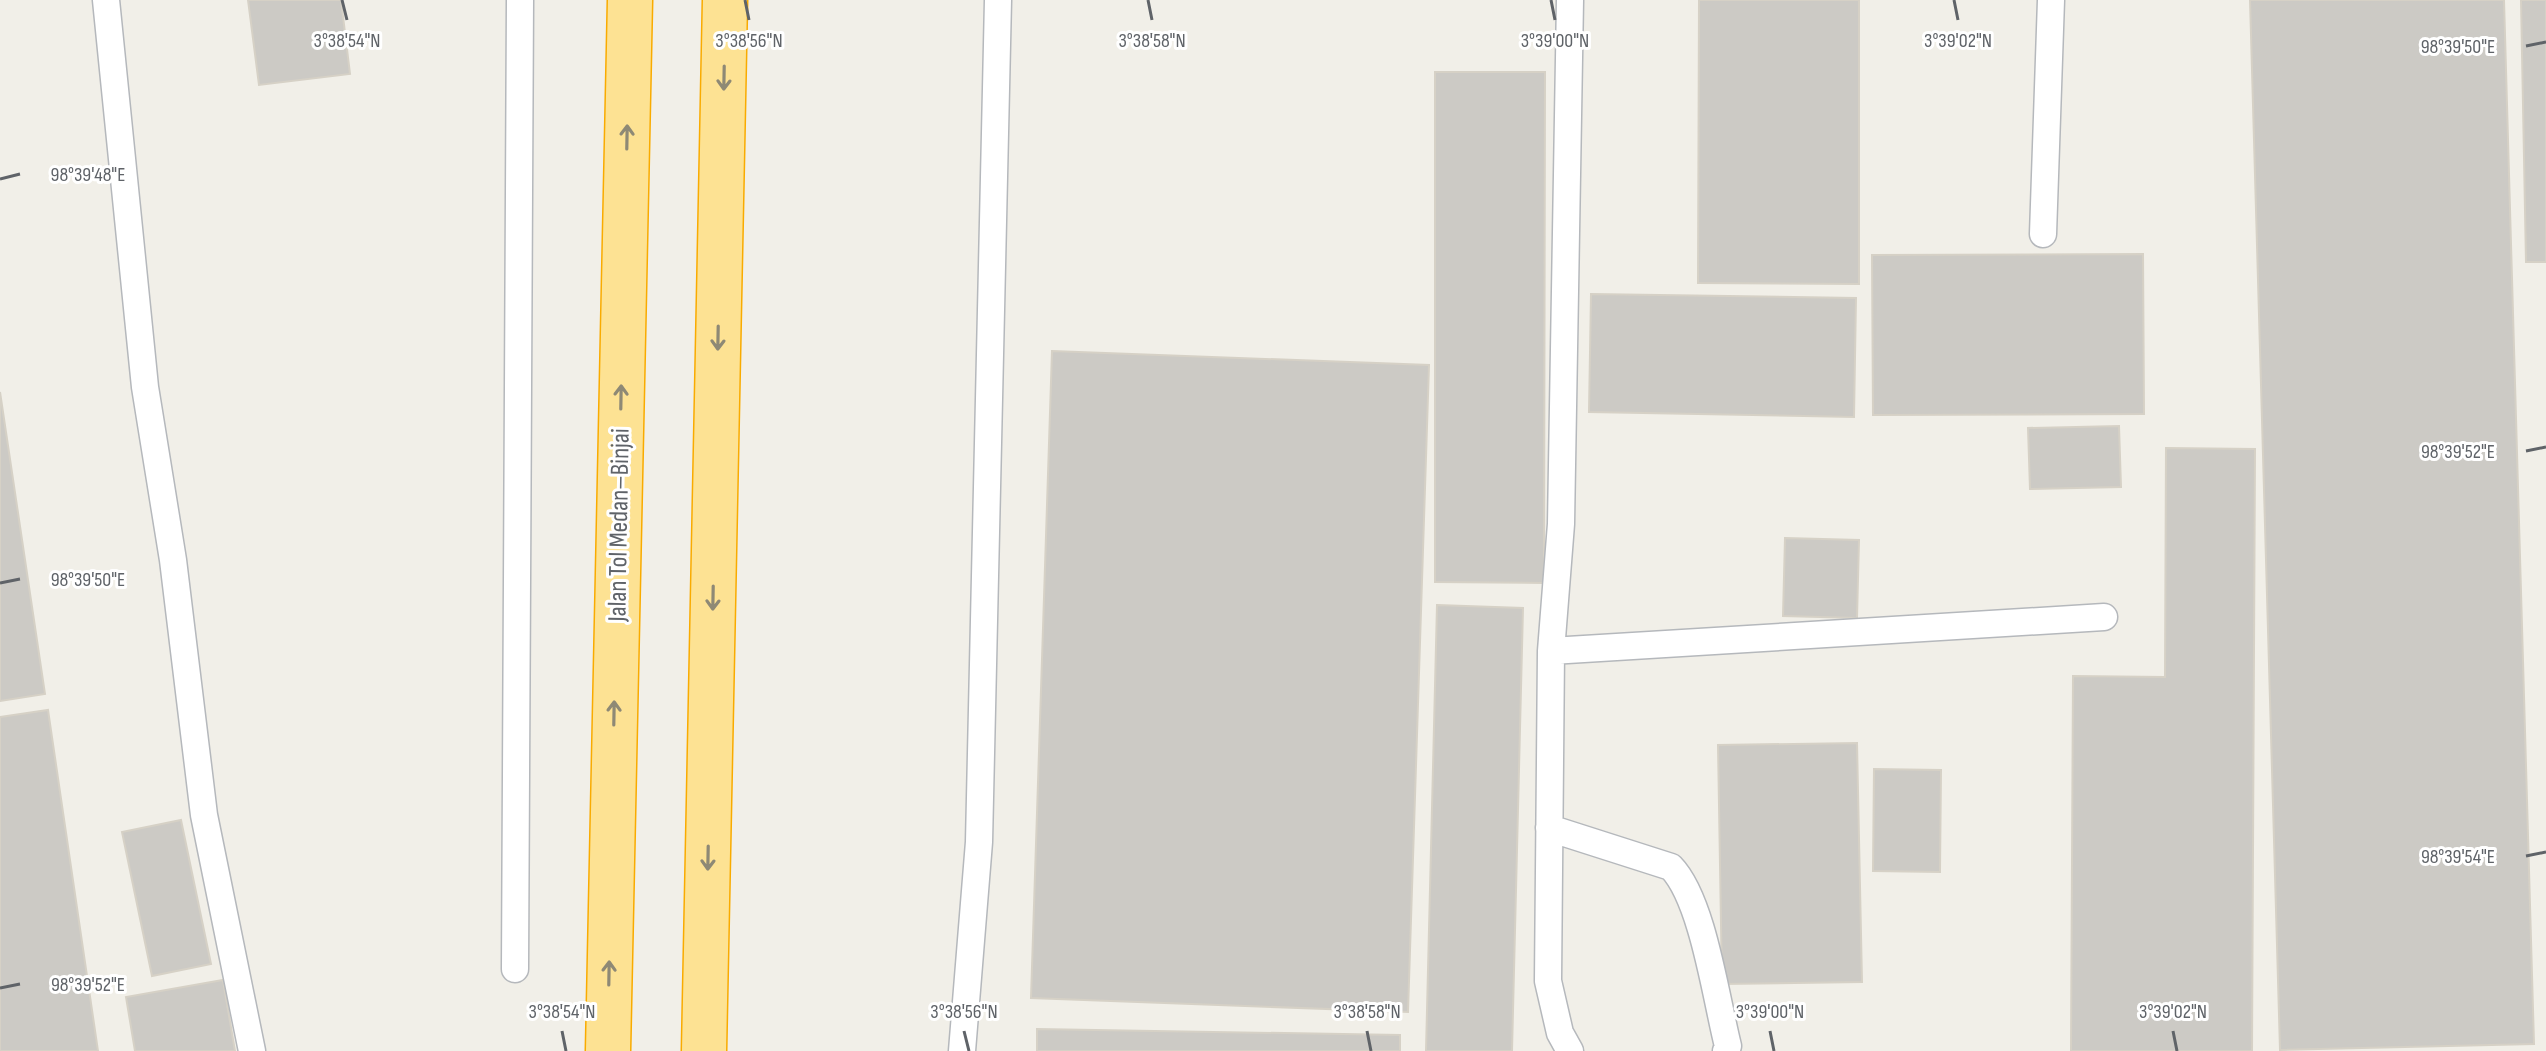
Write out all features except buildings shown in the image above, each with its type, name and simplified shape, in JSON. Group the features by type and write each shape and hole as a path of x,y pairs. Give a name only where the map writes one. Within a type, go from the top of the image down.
{"highway":[{"name":"Jalan Tol Medan–Binjai","path":"608,1051 630,0"},
{"path":"704,1051 725,0"}],"lane":[{"path":"106,0 145,387 173,560 204,815 252,1051"},
{"path":"515,969 520,0"},
{"path":"962,1051 979,842 998,0"},
{"path":"1570,0 1561,524 1551,651 1548,981 1560,1033 1570,1051"},
{"path":"2043,234 2051,0"},
{"path":"1551,651 2104,617"},
{"path":"1549,828 1671,867 1680,877 1694,907 1728,1046 1726,1051"}]}
